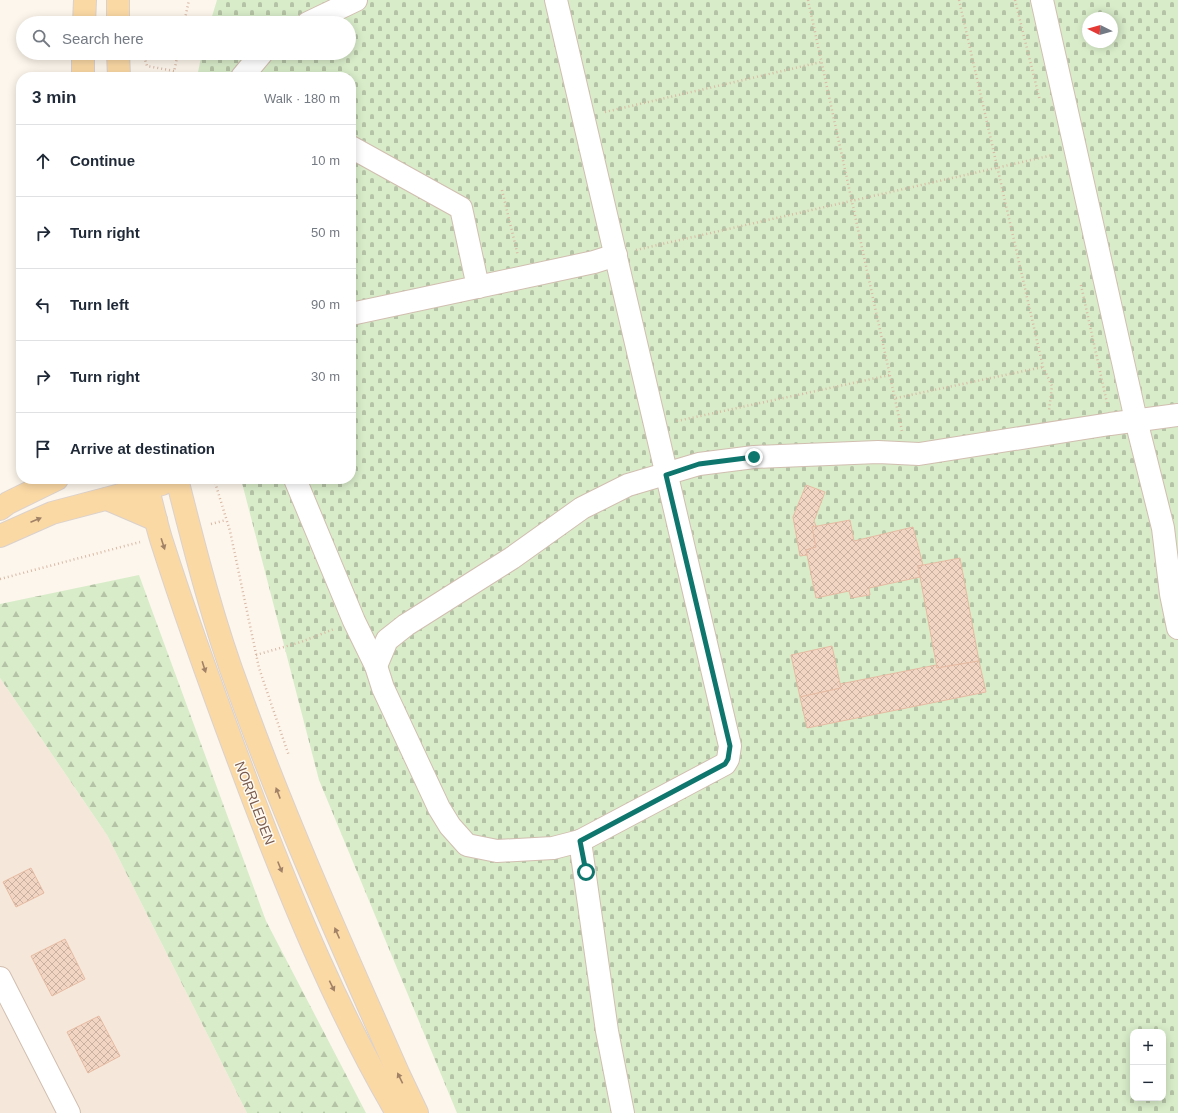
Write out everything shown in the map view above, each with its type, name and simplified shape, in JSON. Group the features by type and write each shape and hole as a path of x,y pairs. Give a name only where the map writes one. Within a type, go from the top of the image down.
{"main road":[{"path":"84,16 85,0"},
{"path":"118,0 118,16"},
{"path":"83,60 83,72"},
{"path":"118,60 119,72"},
{"path":"4,506 31,484"},
{"path":"4,506 47,484"},
{"path":"0,536 52,513 107,499 147,484"},
{"name":"NORRLEDEN","path":"147,484 158,529 210,684 280,868 326,974 377,1078 397,1113"},
{"name":"NORRLEDEN","path":"178,484 202,578 238,690 292,830 417,1113"},
{"path":"107,499 158,529"}],"street":[{"path":"323,16 356,0"},
{"path":"296,484 354,621 376,666 383,688 439,808 450,826 467,845 497,851 522,851 553,848 580,841 725,764 728,759 730,746 556,0"},
{"path":"1042,0 1136,420 1170,529 1171,594 1178,628"},
{"path":"246,72 256,60"},
{"path":"356,150 461,208 478,287"},
{"path":"356,313 594,262 616,255"},
{"path":"376,666 387,640 406,625 512,558 582,508 628,485 699,464 754,457 878,452 919,454 1136,420 1178,415"},
{"path":"580,841 608,1031 623,1113"},
{"path":"0,978 69,1113"}],"path":[{"path":"186,16 189,0"},
{"path":"808,0 896,398 906,454"},
{"path":"959,0 996,169 1043,367 1052,386 1048,425 1050,434"},
{"path":"1015,0 1042,108"},
{"path":"145,60 148,66 174,71 176,60"},
{"path":"583,117 821,62"},
{"path":"1051,147 1054,163"},
{"path":"616,255 1053,155"},
{"path":"502,190 523,277"},
{"path":"1079,278 1110,424"},
{"path":"896,398 1043,367"},
{"path":"655,426 890,375"},
{"path":"216,484 230,531 259,668 291,762"},
{"path":"0,579 158,529"},
{"path":"256,655 301,642 354,621"}],"shaded area":[{"path":"0,678 107,835 247,1113 0,1113"}],"green space":[{"path":"217,0 1178,0 1178,1113 457,1113 319,780 242,484 356,484 356,72 198,72 201,60 356,60 356,16 212,16"},
{"path":"139,575 266,921 366,1113 247,1113 107,835 0,678 0,604"}],"building":[{"path":"806,485 825,492 814,521 816,526 812,527 816,547 806,550 807,555 800,556 793,517"},
{"path":"850,520 854,541 913,527 923,565 918,566 920,577 869,588 870,595 851,598 849,591 816,598 806,550 816,547 812,527"},
{"path":"960,558 979,661 937,668 918,566"},
{"path":"832,646 841,688 800,697 791,655"},
{"path":"979,661 986,692 807,728 800,697 841,688 840,684 936,665 937,668"},
{"path":"31,868 44,893 16,907 3,882"},
{"path":"65,939 85,979 52,996 31,956"},
{"path":"99,1016 120,1056 88,1073 67,1032"}],"route":[{"path":"586,872 580,841 725,764 728,759 730,746 666,475 699,464 754,457"}]}
